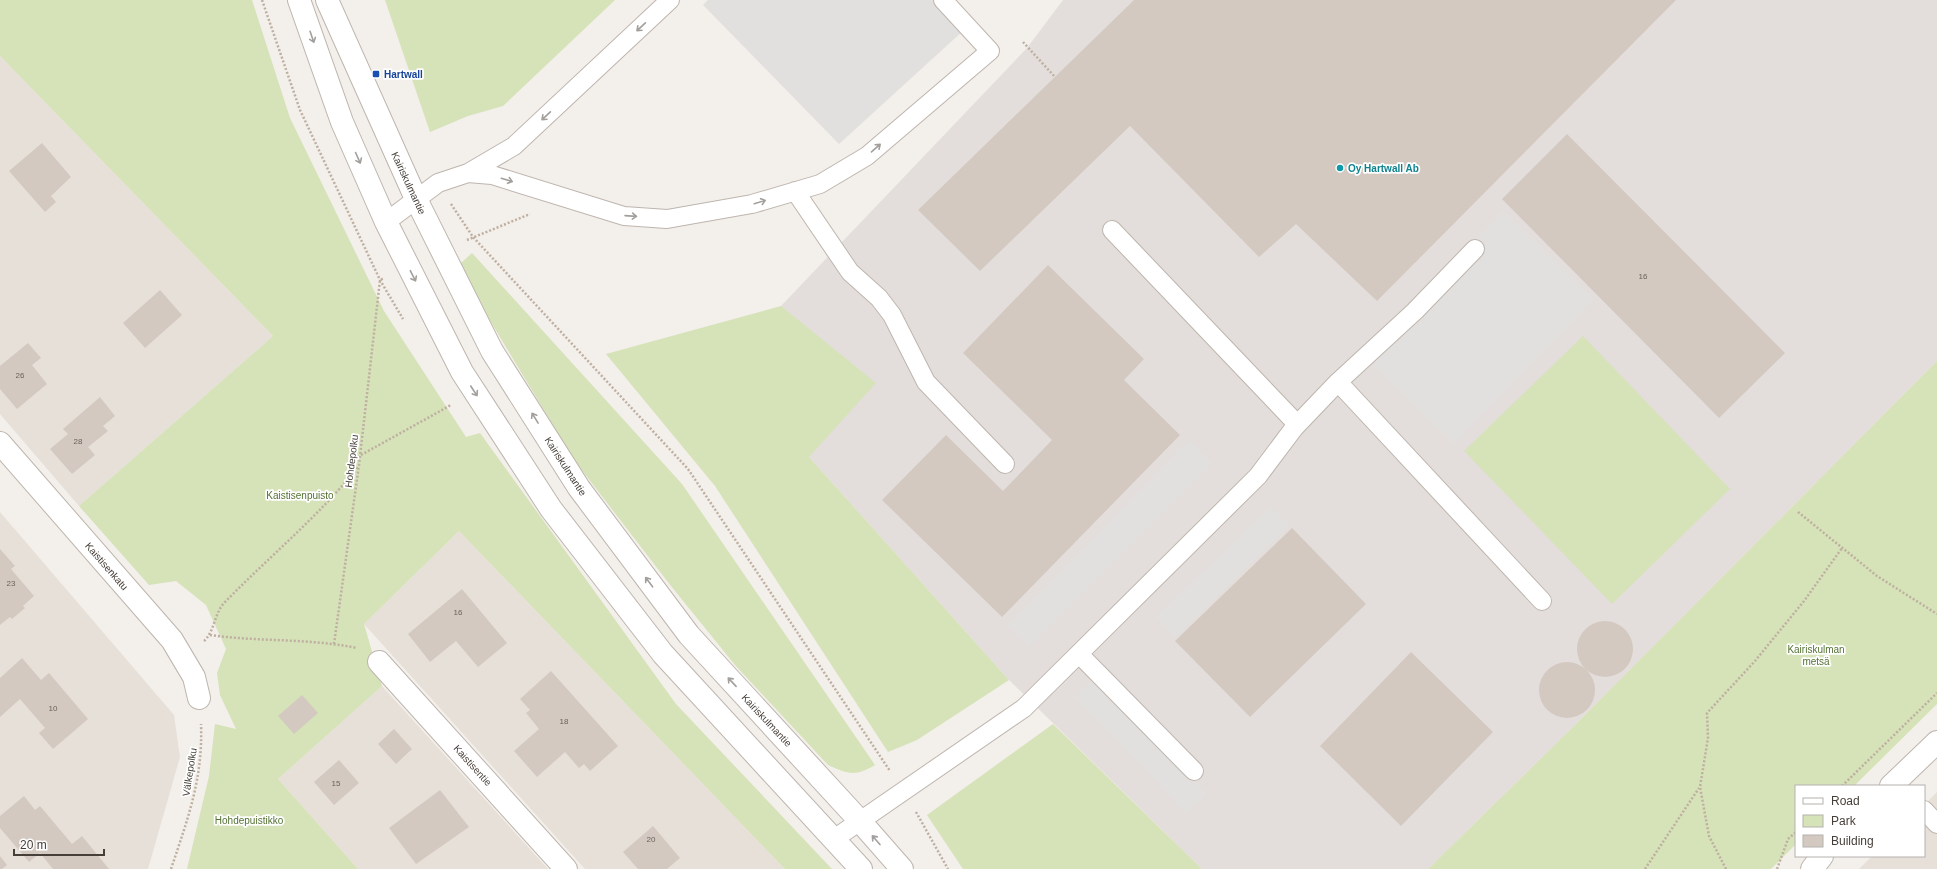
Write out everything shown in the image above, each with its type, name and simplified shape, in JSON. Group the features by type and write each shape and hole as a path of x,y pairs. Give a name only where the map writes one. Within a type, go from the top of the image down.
{"street":[{"path":"299,0 342,122 386,222 462,372 551,509 663,654 861,869"},
{"name":"Kairiskulmantie","path":"327,0 417,200 492,350 579,488 689,635 902,869"},
{"name":"Kaistisenkatu","path":"0,443 172,640 185,659 194,677 199,698"},
{"name":"Kaistisentie","path":"380,662 566,869"},
{"path":"1896,784 1937,742"},
{"path":"1812,869 1821,857"}],"lane":[{"path":"386,222 438,183 468,173 514,146 670,0"},
{"path":"468,173 492,175 624,216 667,219 752,204 820,184 867,156 990,51 943,0"},
{"path":"795,191 850,272 879,298 892,315 926,382 1005,464"},
{"path":"1112,230 1297,424 1294,428"},
{"path":"834,839 859,820 1024,708 1258,476 1294,428 1338,382 1415,312 1475,249"},
{"path":"1338,382 1542,601"},
{"path":"1079,654 1194,771"},
{"path":"1925,811 1937,824"}],"path":[{"path":"1023,42 1054,77"},
{"path":"438,183 473,237 688,469 903,790 948,869"},
{"path":"442,251 568,199"},
{"name":"Hohdepolku","path":"210,635 240,639 334,644 359,465 380,280 408,265"},
{"path":"360,456 451,404"},
{"path":"185,659 210,635 212,624 224,603 326,505 359,465"},
{"path":"1798,512 1877,576 1937,614"},
{"path":"1726,869 1709,836 1700,787 1708,738 1707,713 1755,661 1804,601 1842,548"},
{"path":"1843,785 1937,693"},
{"name":"Välkepolku","path":"170,869 197,788 202,740 199,698"},
{"path":"1645,869 1700,787"},
{"path":"1777,869 1788,839 1795,833"}],"shaded area":[{"path":"708,0 936,0 964,30 839,144 703,5"},
{"path":"1063,0 1937,0 1937,361 1574,726 1428,869 1202,869 1009,680 809,457 781,306 1027,48"},
{"path":"0,56 273,336 79,506 0,414"},
{"path":"1503,211 1594,299 1454,444 1363,357"},
{"path":"1189,440 1212,463 1029,647 1007,625"},
{"path":"1270,506 1289,526 1175,637 1156,617"},
{"path":"0,512 174,715 180,757 148,869 0,869"},
{"path":"459,531 785,869 585,869 364,624"},
{"path":"1095,677 1207,794 1186,813 1075,697"},
{"path":"382,686 548,869 358,869 278,779"},
{"path":"1937,792 1937,869 1859,869 1871,857 1925,857 1925,804"}],"green space":[{"name":"Kaistisenpuisto","path":"0,0 252,0 290,118 384,311 466,437 480,433 676,704 832,869 785,869 459,531 364,624 382,686 278,779 358,869 187,869 209,776 215,724 236,729 220,695 217,673 226,649 206,605 176,581 149,585 79,506 273,336 0,56"},
{"path":"385,0 615,0 503,106 468,116 430,132"},
{"path":"472,253 682,484 875,765 857,773 852,773 828,765 735,665 671,586 574,460 468,284 460,264"},
{"path":"781,306 876,383 809,457 1009,680 917,740 888,752 715,486 606,354"},
{"path":"1583,336 1730,489 1612,604 1464,451"},
{"name":"Kairiskulman metsä","path":"1937,361 1937,704 1855,785 1795,785 1795,845 1771,869 1428,869 1574,726"},
{"path":"1053,724 1202,869 963,869 927,815"}],"building":[{"name":"Oy Hartwall Ab","path":"1134,0 1676,0 1377,301 1296,224 1259,257 1130,126 980,271 918,210"},
{"path":"1567,134 1785,353 1719,418 1502,199"},
{"path":"42,143 71,177 51,196 56,202 45,212 9,171"},
{"path":"1048,265 1144,359 1124,380 1180,435 1002,617 882,500 946,435 1003,491 1052,440 963,353"},
{"path":"160,290 182,315 145,348 123,323"},
{"path":"28,343 41,358 32,365 47,384 17,409 0,389 0,366"},
{"path":"100,397 115,416 103,426 108,431 88,447 95,455 72,474 50,449 68,434 63,429"},
{"path":"1292,528 1366,604 1250,717 1175,641"},
{"path":"0,549 15,566 11,569 34,596 23,606 25,608 12,619 10,617 0,625"},
{"path":"462,589 507,643 478,667 456,641 430,662 408,634"},
{"path":"1605,621 1616,623 1625,629 1631,638 1633,649 1631,660 1625,669 1616,675 1605,677 1594,675 1585,669 1579,660 1577,649 1579,638 1585,629 1594,623"},
{"path":"1411,652 1493,732 1401,826 1320,746"},
{"path":"22,658 41,680 49,673 88,719 53,749 39,733 45,728 20,699 0,717 0,678"},
{"path":"1567,662 1578,664 1587,670 1593,679 1595,690 1593,701 1587,710 1578,716 1567,718 1556,716 1547,710 1541,701 1539,690 1541,679 1547,670 1556,664"},
{"path":"551,671 618,746 590,771 584,764 579,768 565,752 537,777 514,751 539,729 526,713 530,710 520,699"},
{"path":"302,695 318,713 294,734 278,716"},
{"path":"394,729 412,749 396,764 378,744"},
{"path":"339,760 359,783 334,805 314,782"},
{"path":"440,790 469,827 416,864 389,828"},
{"path":"24,796 35,810 40,806 72,844 82,836 109,869 53,869 40,853 29,862 0,828 0,816"},
{"path":"653,826 680,858 667,869 638,869 623,852"},
{"path":"0,856 7,865 2,869 0,869"}],"place":[{"name":"Hartwall","path":"376,74"},
{"name":"Oy Hartwall Ab","path":"1340,168"}],"park label":[{"name":"Hohdepuistikko","path":"249,820"}]}
